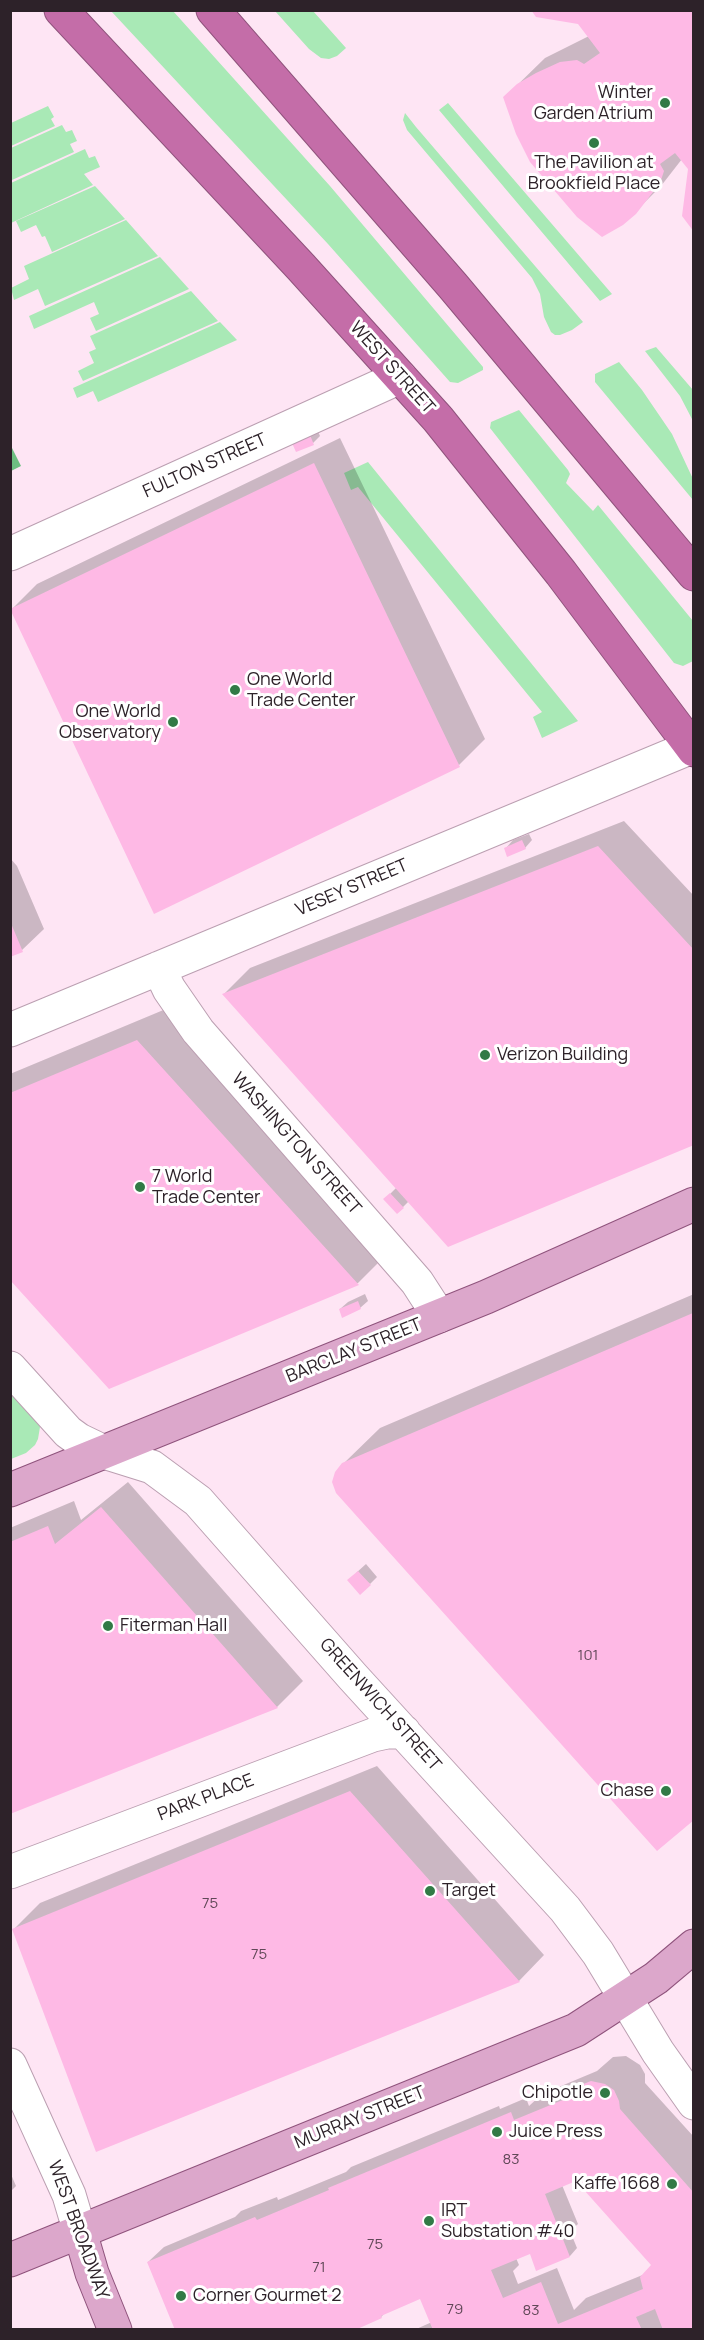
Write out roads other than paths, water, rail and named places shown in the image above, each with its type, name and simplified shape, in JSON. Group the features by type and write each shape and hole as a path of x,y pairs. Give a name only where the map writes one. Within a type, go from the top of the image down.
{"highway":[{"name":"WEST STREET","path":"61,10 301,267 438,419 517,517 693,748"},
{"path":"213,10 453,286 693,574"}],"main road":[{"name":"BARCLAY STREET","path":"10,1490 527,1280 693,1204"},
{"name":"MURRAY STREET","path":"10,2260 576,2030 656,1978 693,1946"},
{"name":"WEST BROADWAY","path":"80,2232 92,2273 116,2330"}],"street":[{"name":"FULTON STREET","path":"10,554 400,377"},
{"name":"VESEY STREET","path":"10,1030 693,748"},
{"name":"WASHINGTON STREET","path":"159,968 175,999 205,1040 417,1282 439,1316"},
{"name":"GREENWICH STREET","path":"10,1368 68,1432 79,1440 104,1452 152,1467 198,1501 566,1909 598,1953 625,2000 693,2103"},
{"name":"PARK PLACE","path":"10,1872 373,1735 404,1732"},
{"name":"WEST BROADWAY","path":"10,2065 69,2195 80,2232"}],"place":[{"name":"Winter Garden Atrium","path":"665,103"},
{"name":"The Pavilion at Brookfield Place","path":"594,143"},
{"name":"One World Trade Center","path":"235,690"},
{"name":"One World Observatory","path":"173,722"},
{"name":"Verizon Building","path":"485,1055"},
{"name":"7 World Trade Center","path":"140,1187"},
{"name":"Fiterman Hall","path":"108,1626"},
{"name":"Chase","path":"666,1791"},
{"name":"Target","path":"430,1891"},
{"name":"Chipotle","path":"605,2093"},
{"name":"Juice Press","path":"497,2132"},
{"name":"Kaffe 1668","path":"672,2184"},
{"name":"IRT Substation #40","path":"429,2221"},
{"name":"Corner Gourmet 2","path":"181,2296"}]}
